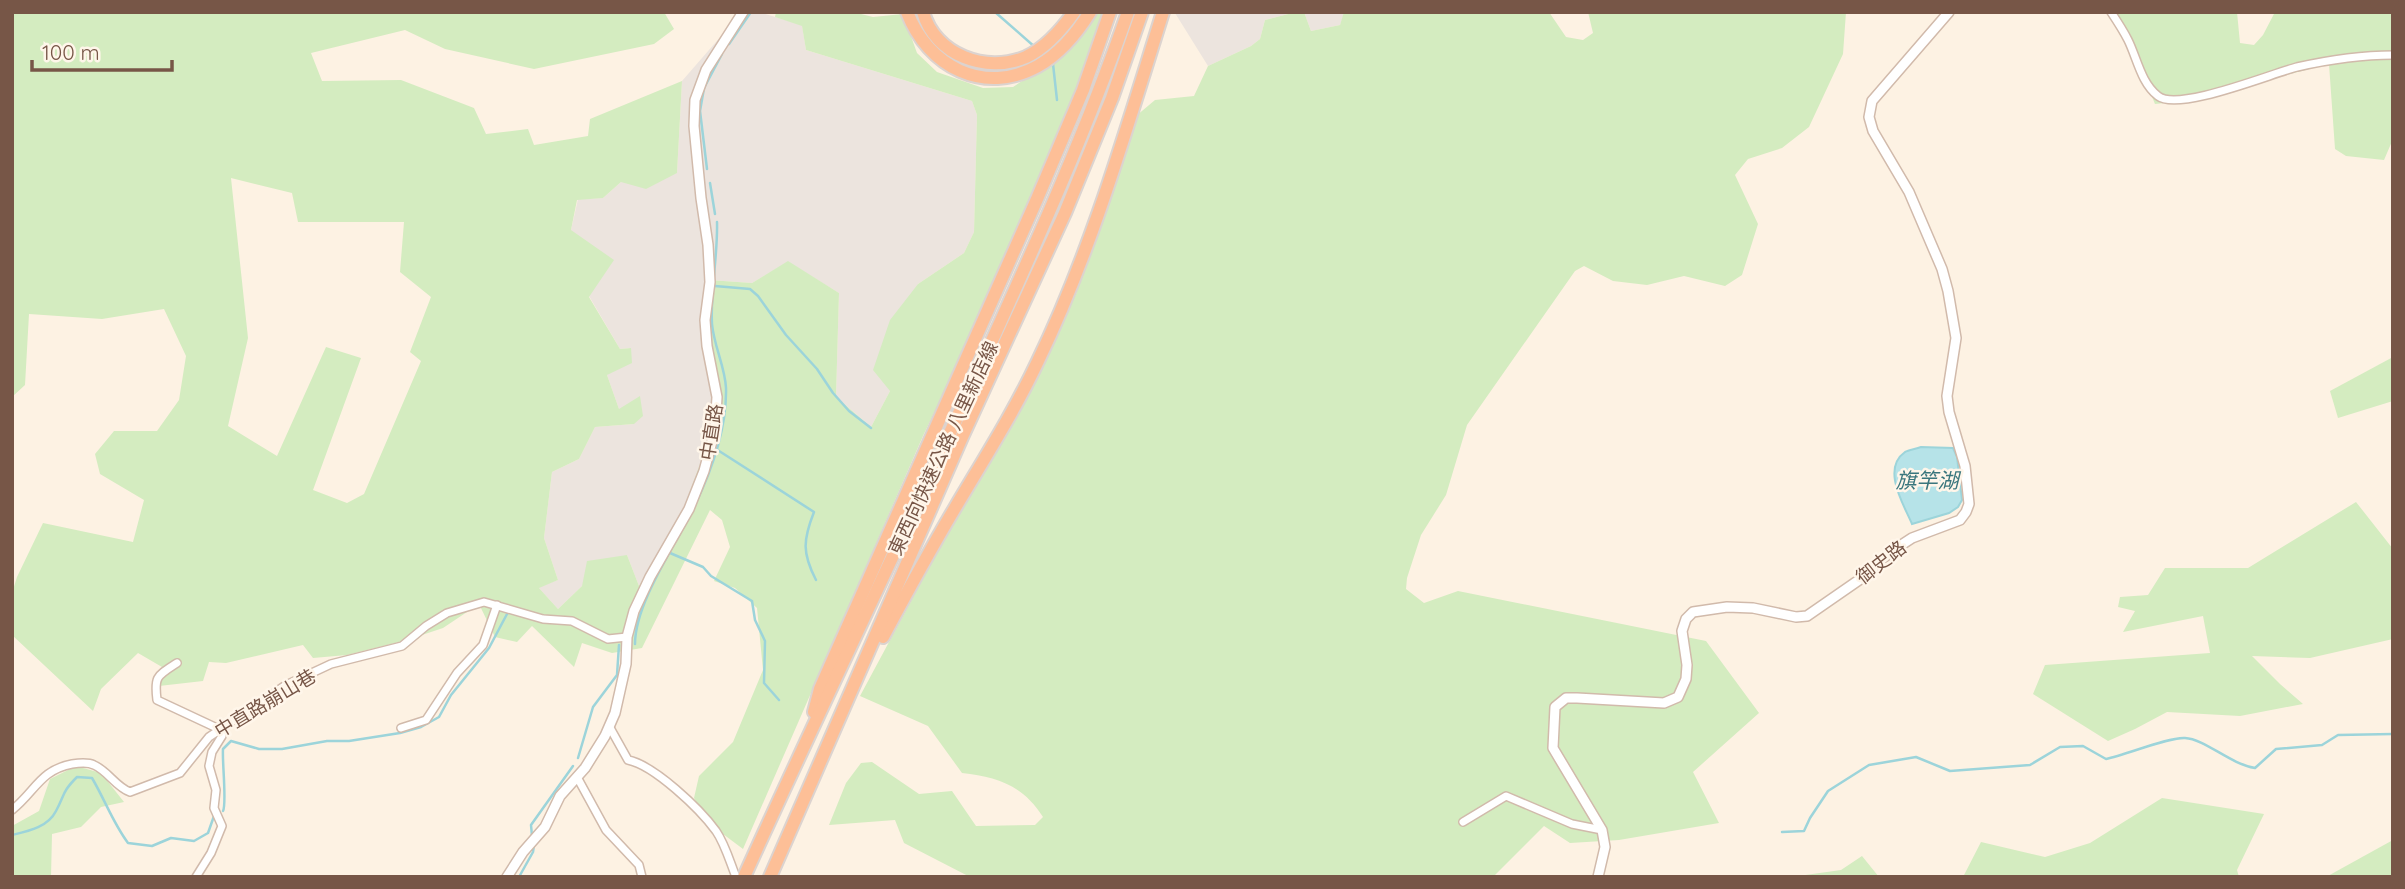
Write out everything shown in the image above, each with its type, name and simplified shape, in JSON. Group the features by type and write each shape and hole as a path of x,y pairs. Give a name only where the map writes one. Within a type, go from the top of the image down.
{"highway":[{"path":"907,12 922,41 943,63 975,76 993,77 1024,71 1052,56 1090,12"},
{"path":"923,12 934,35 947,48 961,57 994,63 1026,56 1042,46 1074,12"},
{"path":"805,742 820,689 1037,199 1083,90 1110,12"},
{"name":"東西向快速公路 八里新店線","path":"744,877 1053,208 1100,93 1128,12"},
{"name":"東西向快速公路 八里新店線","path":"770,877 962,437 1065,214 1112,98 1142,12"},
{"path":"837,724 921,565 996,442 1039,360 1075,279 1106,193 1163,12"}],"street":[{"name":"中直路","path":"507,877 545,827 560,796 577,777 605,736 615,713 626,664 627,637 634,611 689,509 704,471 715,430 718,397 707,346 705,320 710,282 694,126 695,100 706,70 743,12"},
{"name":"御史路","path":"1602,831 1553,748 1555,707 1560,701 1577,698 1664,702 1678,697 1686,679 1687,665 1682,631 1686,618 1693,612 1727,607 1753,608 1796,617 1807,616 1859,580 1904,543 1960,520 1966,512 1969,504 1965,466 1947,396 1956,338 1948,291 1942,269 1909,192 1873,131 1869,117 1872,101 1949,12"},
{"path":"2111,12 2149,87 2159,97 2168,101 2193,98 2297,67 2346,58 2393,55"},
{"name":"中直路崩山巷","path":"12,810 45,775 63,766 81,762 94,765 122,789 130,792 180,773 209,737 286,685 331,664 402,646 447,613 484,602 543,619 572,621 608,639 627,637"},
{"path":"401,728 426,720 457,673 483,645 497,605"},
{"path":"177,663 159,674 155,681 157,700 219,729 222,736 212,752 209,766 216,790 214,808 222,826 211,853 195,877"},
{"path":"615,713 609,728 628,760 640,762 689,800 718,833 736,877"},
{"path":"577,777 606,830 639,866 642,877"},
{"path":"1463,822 1506,796 1572,824 1602,831 1605,847 1598,877"}],"shaded area":[{"path":"742,12 759,12 802,25 806,50 972,101 977,115 974,232 964,253 918,284 890,391 871,427 836,397 839,293 788,262 752,283 709,280 714,391 709,440 680,518 639,586 627,555 582,586 558,609 538,587 558,580 544,538 552,472 579,459 595,427 634,424 619,409 607,375 631,348 620,349 589,296 571,230 578,199 603,198 621,182 677,173 682,81"},
{"path":"1296,12 1265,20 1260,39 1208,66 1175,13"},
{"path":"1304,12 1344,14 1340,25 1311,31"}],"green space":[{"path":"12,12 664,12 674,29 654,44 534,69 445,49 405,30 311,53 322,81 401,80 474,108 486,134 528,129 534,145 588,136 590,119 682,81 677,173 646,189 621,182 603,198 577,200 571,230 614,260 589,297 620,349 631,348 632,363 607,375 619,409 640,396 643,416 634,424 595,427 579,459 552,472 544,538 558,580 539,588 558,609 582,586 587,561 627,555 639,586 680,518 709,440 714,391 703,337 709,280 752,283 788,261 839,293 836,397 871,427 890,391 873,370 890,320 918,284 964,253 974,232 977,115 972,101 806,50 802,26 775,17 776,12 853,12 873,17 903,14 917,53 937,72 983,88 1013,87 1058,57 1099,12 1111,12 1002,271 923,436 743,849 707,822 694,798 699,776 733,742 763,670 757,608 735,588 714,581 730,547 722,520 710,510 642,648 612,653 582,643 574,667 532,626 517,642 495,637 479,604 443,628 347,655 313,658 303,645 226,663 209,662 203,681 159,686 162,667 138,653 101,689 93,711 12,635 12,593 43,523 133,542 144,500 100,474 95,454 114,431 157,431 179,400 186,356 164,309 102,319 29,314 25,385 12,397","holes":["231,178 292,193 298,222 404,222 400,272 431,297 410,352 421,361 364,494 347,503 313,490 361,358 326,347 277,456 228,426 248,338"]},
{"path":"1304,12 1311,31 1340,25 1344,12 1549,12 1566,37 1583,40 1593,33 1588,12 1846,12 1843,54 1809,127 1782,148 1748,159 1735,175 1758,224 1742,275 1725,286 1684,276 1647,285 1613,281 1584,266 1575,271 1467,425 1446,495 1421,535 1407,578 1406,589 1424,603 1458,591 1706,641 1759,713 1693,772 1719,823 1619,840 1570,843 1544,826 1493,877 970,877 904,843 895,820 829,825 846,783 861,763 872,762 919,794 952,791 976,826 1035,825 1043,817 1027,797 1008,784 962,773 928,726 860,696 1076,294 1136,116 1155,100 1194,96 1208,66 1260,39 1265,20"},
{"path":"2117,12 2237,12 2240,43 2254,45 2263,35 2275,12 2393,12 2393,139 2384,160 2346,156 2335,149 2329,64 2245,82 2184,101 2155,104"},
{"path":"2393,357 2393,401 2338,418 2330,391"},
{"path":"2356,502 2393,549 2393,639 2310,658 2252,656 2303,704 2240,716 2167,712 2108,741 2033,694 2045,665 2210,653 2203,616 2123,632 2135,611 2118,607 2120,597 2148,595 2165,568 2248,568"},
{"path":"76,766 101,773 124,802 101,807 81,827 52,834 51,877 12,877 12,826 39,811 50,779"},
{"path":"2162,798 2264,814 2237,870 2239,877 1963,877 1981,842 2045,857 2090,843"},
{"path":"2393,840 2393,877 2326,877"},
{"path":"1862,856 1879,877 1791,877 1841,870"}],"water":[{"name":"旗竿湖","path":"1921,447 1953,448 1957,457 1962,500 1958,507 1949,513 1912,524 1896,487 1895,468 1898,459 1905,452"}],"waterway":[{"path":"729,44 751,12"},
{"path":"995,12 1036,48"},
{"path":"707,169 700,111 704,88 722,54"},
{"path":"1051,62 1057,100"},
{"path":"710,183 715,214"},
{"path":"694,507 717,449 726,403 725,380 712,324 717,222"},
{"path":"715,286 750,289 758,296 833,393 849,411 871,428"},
{"path":"716,449 814,512 806,539 806,554 816,580"},
{"path":"635,644 647,597 688,519"},
{"path":"670,553 703,567 711,576 752,601 755,620 765,641 764,683 779,700"},
{"path":"223,811 223,749 231,741 259,749 282,749 400,733 421,727 439,717 451,695 489,648 507,614"},
{"path":"578,758 593,707 617,675 619,645"},
{"path":"1782,832 1804,831 1828,791 1869,765 1916,757 1950,771 2030,765 2060,747 2083,746 2106,759 2168,740 2185,738 2193,739 2236,762 2255,768 2276,749 2322,745 2338,735 2393,734"},
{"path":"532,836 531,825 573,766"},
{"path":"12,835 37,828 48,821 77,777 92,778 128,843 152,846 171,838 194,841 208,833 214,816"},
{"path":"519,877 534,845"}]}
